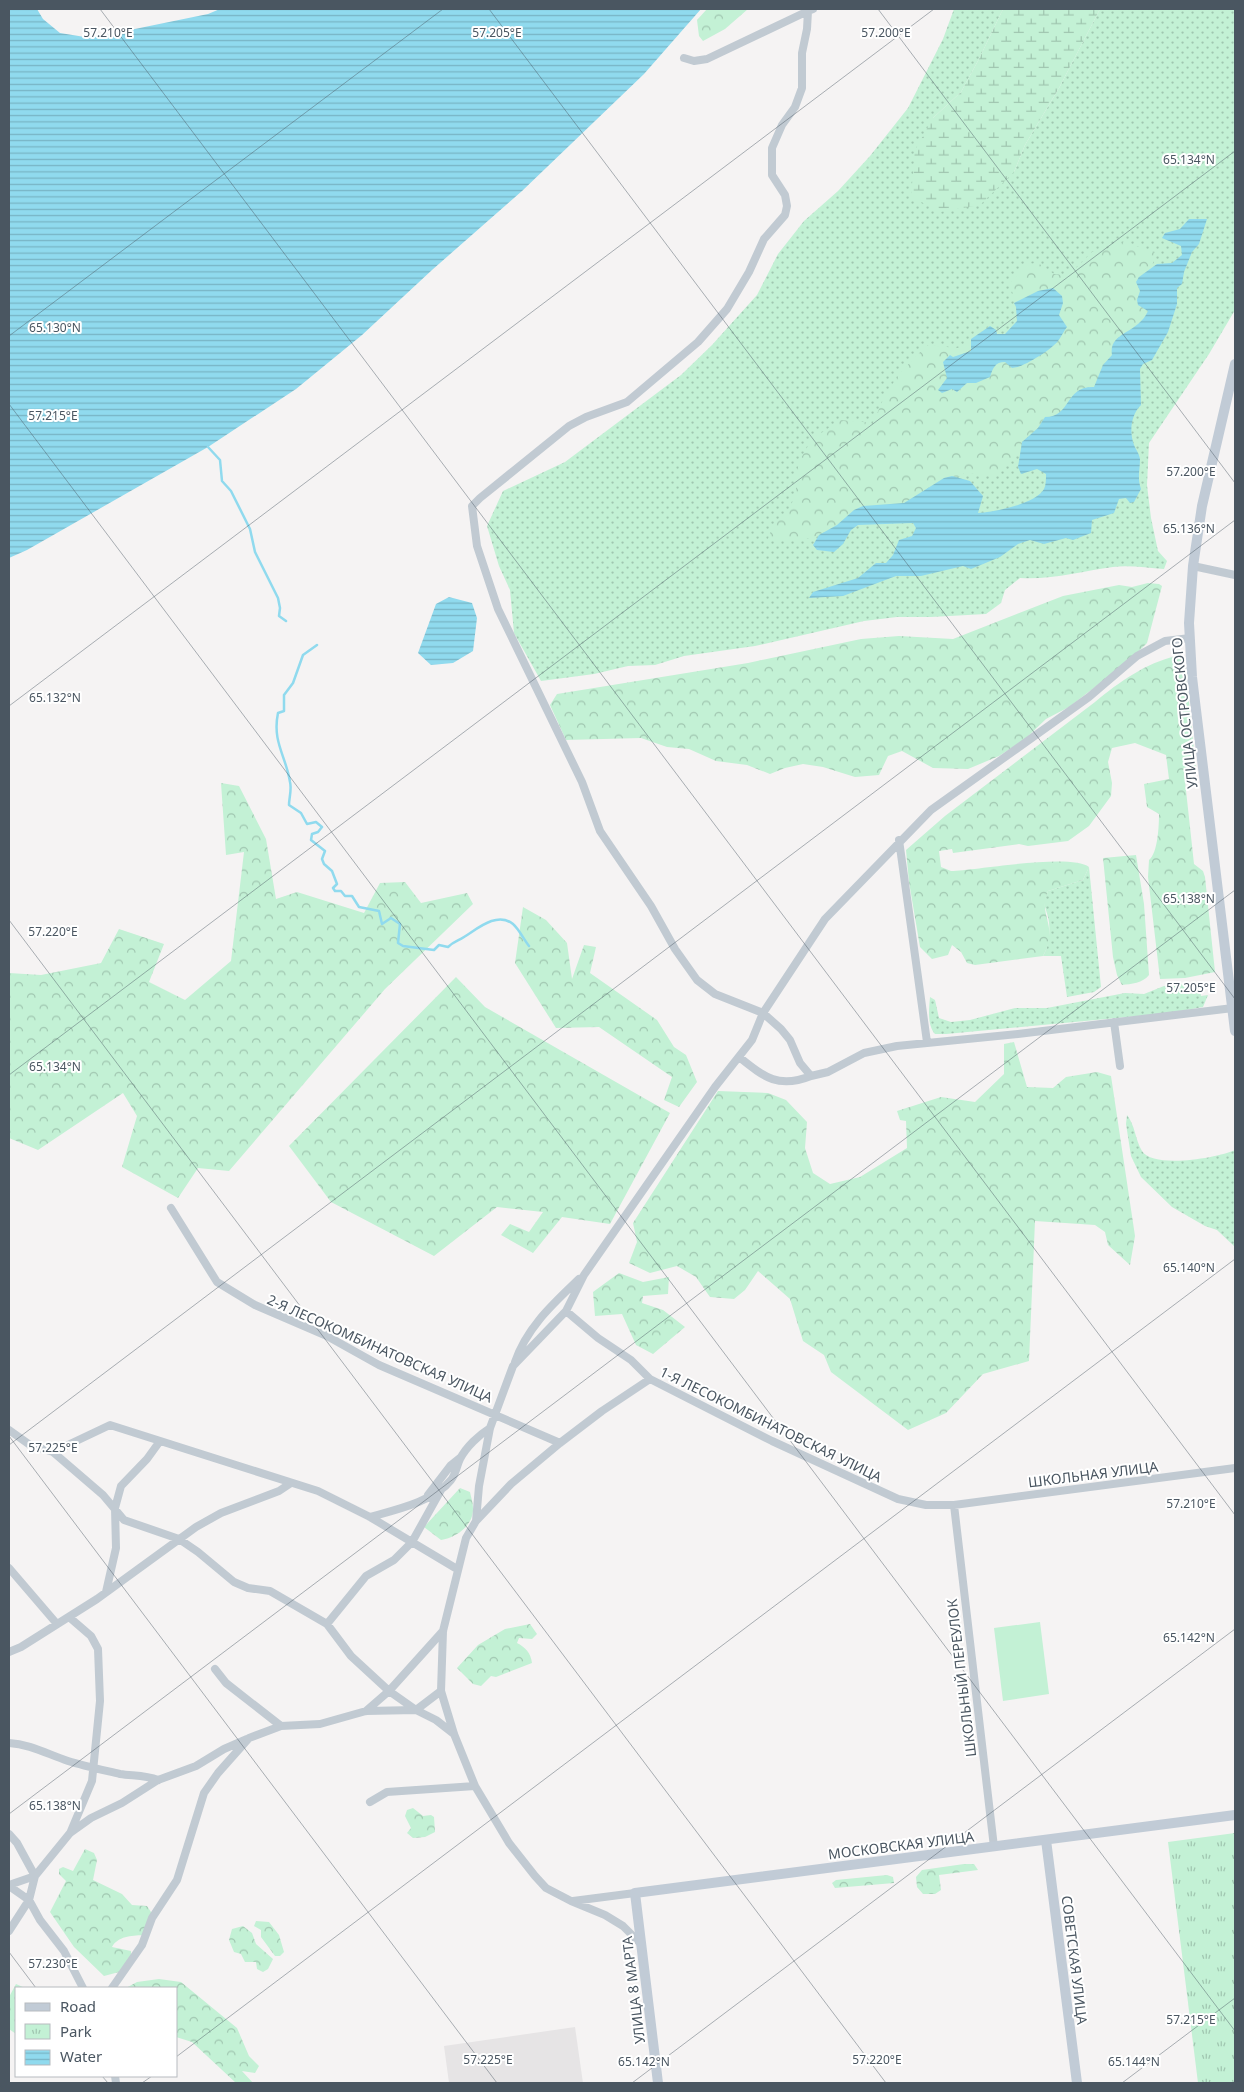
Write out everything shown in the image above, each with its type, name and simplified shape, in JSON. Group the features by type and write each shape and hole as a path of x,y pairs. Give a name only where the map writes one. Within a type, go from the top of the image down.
{"main road":[{"name":"УЛИЦА ОСТРОВСКОГО","path":"1235,364 1202,506 1194,566 1190,638 1192,677 1235,1031"},
{"name":"МОСКОВСКАЯ УЛИЦА","path":"635,1893 1235,1815"},
{"name":"СОВЕТСКАЯ УЛИЦА","path":"1046,1840 1077,2083"},
{"name":"УЛИЦА 8 МАРТА","path":"635,1893 658,2083"}],"street":[{"path":"684,58 694,61 707,59 810,10"},
{"path":"810,10 802,53 802,88 795,107 782,125 772,148 772,174 785,195 788,206 785,215 764,239 749,272 727,308 698,342 627,402 586,417 569,426 472,506 477,546 498,609 576,768 600,831 651,906 675,948 697,980 715,994 763,1013 790,1040 800,1063 811,1076"},
{"path":"1194,566 1235,575"},
{"path":"513,1366 566,1311 584,1275 715,1087 752,1040 763,1013 824,919 899,840 931,810 1089,697 1137,656 1164,641 1190,638"},
{"path":"899,840 927,1042"},
{"path":"738,1057 764,1077 778,1081 800,1080 828,1072 864,1053 897,1046 1018,1034 1232,1008"},
{"path":"1114,1022 1120,1066"},
{"name":"2-Я ЛЕСОКОМБИНАТОВСКАЯ УЛИЦА","path":"171,1208 217,1282 255,1305 327,1336 379,1365 560,1443"},
{"path":"584,1275 534,1325 519,1349 494,1414 479,1486 476,1521 466,1538 443,1631 441,1692 454,1734 474,1786 510,1843 535,1876 546,1888 605,1915 623,1926 641,1944"},
{"path":"566,1311 598,1338 631,1360 650,1379"},
{"name":"1-Я ЛЕСОКОМБИНАТОВСКАЯ УЛИЦА","path":"476,1521 511,1484 560,1443 602,1411 650,1379 772,1441 898,1499 926,1505 954,1506"},
{"path":"53,1452 110,1425 318,1491 370,1517 457,1569"},
{"path":"427,1497 451,1465 461,1457 481,1434 490,1428"},
{"path":"9,1430 30,1445 53,1452 103,1495 124,1520 179,1539 234,1582 248,1588 270,1591 327,1624 351,1656 389,1691 416,1710 436,1720 454,1734"},
{"path":"106,1592 116,1548 115,1508 121,1486 147,1459 160,1441"},
{"path":"327,1624 366,1576 394,1560 412,1542 441,1490 452,1479 461,1457"},
{"name":"ШКОЛЬНАЯ УЛИЦА","path":"954,1506 1235,1468"},
{"path":"9,1652 21,1647 106,1592 196,1527 221,1513 279,1491 292,1483"},
{"path":"370,1517 410,1505 441,1490"},
{"name":"ШКОЛЬНЫЙ ПЕРЕУЛОК","path":"954,1506 994,1847"},
{"path":"9,1568 57,1624"},
{"path":"69,1616 91,1636 98,1649 100,1701 92,1781 70,1833"},
{"path":"366,1711 389,1691 443,1631"},
{"path":"215,1669 226,1682 281,1726"},
{"path":"9,1931 29,1900 35,1876 70,1833 90,1818 122,1803 158,1780 196,1766 224,1749 281,1726 320,1724 366,1711 416,1710 441,1692"},
{"path":"113,1987 142,1944 152,1918 177,1880 204,1793 218,1773 249,1738"},
{"path":"9,1743 23,1744 92,1767 122,1774 148,1776 158,1780"},
{"path":"370,1802 388,1792 474,1786"},
{"path":"9,1834 17,1843 35,1876"},
{"path":"9,1886 35,1876"},
{"path":"9,1886 29,1900 40,1920 64,1951 82,1987"},
{"name":"МОСКОВСКАЯ УЛИЦА","path":"571,1901 635,1893"}],"shaded area":[{"path":"575,2027 583,2083 449,2083 444,2046"}],"green space":[{"path":"707,9 748,9 725,29 703,41 699,36 697,20"},
{"path":"954,9 1003,9 961,92 933,118 1014,172 1025,145 1059,88 1100,9 1235,9 1235,310 1209,354 1149,443 1147,485 1158,551 1167,561 1164,569 1119,566 1055,576 1020,578 1005,590 1001,603 986,614 897,617 864,621 755,646 684,656 655,665 628,666 594,674 541,681 514,633 510,590 499,566 487,526 503,491 565,462 681,375 712,345 757,295 778,254 804,221 838,191 870,156 908,108 943,39"},
{"path":"1003,9 1100,9 1059,88 1025,145 1014,172 980,205 939,212 911,196 915,150 933,118 961,92"},
{"path":"1123,242 1155,252 1152,268 1139,277 1136,282 1140,291 1137,300 1149,310 1147,315 1137,327 1119,337 1113,344 1113,355 1103,365 1094,387 1084,389 1074,395 1058,415 1045,417 1038,428 1022,442 1022,447 995,476 964,473 960,477 946,478 939,481 901,504 867,505 862,507 832,528 815,536 788,541 768,539 773,525 789,510 796,493 796,473 801,458 812,439 841,420 873,423 885,395 900,373 927,345 957,348 970,344 971,339 990,326 996,330 997,334 1005,334 1017,321 1016,307 1010,283 1028,264 1038,263 1054,274 1064,275 1077,267 1092,252 1104,250"},
{"path":"1148,583 1162,586 1147,643 1129,661 1069,707 1046,719 1024,740 999,756 968,769 933,768 902,751 888,756 879,775 855,777 823,767 803,764 770,774 747,765 716,761 689,749 667,747 641,738 566,740 550,705 557,694 748,663 861,639 899,636 953,639 1063,596 1119,585 1132,587"},
{"path":"1176,656 1185,665 1196,768 1184,772 1194,864 1203,871 1205,877 1215,972 1185,978 1160,979 1148,877 1149,860 1154,851 1157,838 1159,814 1147,807 1144,784 1169,779 1166,755 1135,743 1112,748 1108,762 1112,783 1111,796 1089,826 1068,841 1028,846 1019,844 953,853 952,849 939,851 941,867 951,871 1045,862 1079,863 1089,867 1083,880 1048,891 1045,907 1049,937 1048,946 1043,956 975,965 967,963 961,952 952,945 948,955 932,959 920,947 909,882 906,850 945,816 1114,687 1154,663"},
{"path":"221,783 239,786 266,839 276,899 297,892 364,913 380,883 405,882 421,903 467,893 473,904 385,989 229,1171 198,1168 178,1198 122,1167 137,1116 123,1093 38,1150 9,1138 9,973 41,975 101,963 119,929 164,944 149,982 185,1000 231,961 244,852 226,855"},
{"path":"1136,855 1144,904 1149,975 1133,984 1122,985 1117,975 1113,957 1103,858"},
{"path":"1089,867 1101,987 1094,992 1067,997 1061,956 1043,956 1047,947 1049,932 1045,899 1048,891 1083,880"},
{"path":"523,907 546,920 567,943 572,979 584,945 596,947 590,973 657,1020 674,1047 686,1055 697,1082 679,1107 664,1100 672,1077 599,1027 556,1028 515,963"},
{"path":"456,977 485,1007 670,1113 610,1224 562,1217 533,1253 501,1235 510,1224 529,1232 543,1212 497,1207 434,1256 331,1202 289,1146"},
{"path":"1199,982 1201,996 1208,995 1203,1007 1170,1013 946,1034 935,1034 930,1022 930,997 935,1000 939,1018 951,1022 970,1020 1015,1008 1047,1008 1125,993 1144,994 1164,986"},
{"path":"1014,1042 1027,1087 1053,1088 1066,1077 1097,1072 1111,1076 1135,1236 1130,1265 1108,1245 1105,1232 1095,1225 1035,1221 1029,1361 983,1374 946,1413 908,1430 831,1372 824,1355 803,1341 790,1299 758,1271 745,1290 734,1299 710,1297 696,1277 677,1266 650,1273 629,1263 637,1242 633,1223 718,1091 768,1093 786,1100 807,1122 805,1148 813,1173 830,1184 860,1177 907,1148 906,1121 900,1120 897,1111 941,1097 975,1102 1004,1074 1004,1044"},
{"path":"1127,1115 1132,1123 1142,1151 1148,1156 1159,1160 1201,1159 1235,1150 1235,1247 1217,1230 1205,1226 1172,1207 1141,1177 1131,1156 1126,1124"},
{"path":"619,1273 643,1282 669,1277 668,1294 643,1296 642,1303 663,1310 685,1327 653,1354 636,1345 622,1314 595,1316 593,1292"},
{"path":"460,1488 470,1492 473,1508 470,1520 467,1526 458,1534 441,1540 424,1527"},
{"path":"1040,1622 1049,1694 1003,1701 994,1628"},
{"path":"530,1624 537,1634 532,1639 519,1638 517,1643 527,1651 532,1663 496,1677 491,1676 481,1686 473,1684 457,1668 478,1645 505,1629"},
{"path":"413,1808 423,1816 431,1815 434,1817 435,1832 425,1837 413,1838 407,1833 411,1828 405,1816 407,1810"},
{"path":"1235,1833 1235,2083 1198,2083 1168,1842"},
{"path":"85,1849 94,1853 97,1860 93,1880 122,1894 132,1905 147,1906 153,1915 143,1935 125,1937 115,1943 112,1947 131,1951 131,1957 119,1972 104,1976 74,1947 50,1912 66,1881 59,1874 59,1869 63,1867 73,1871"},
{"path":"974,1864 978,1870 939,1875 941,1890 935,1894 923,1894 917,1887 916,1877 922,1870"},
{"path":"887,1875 893,1877 894,1883 835,1888 832,1883 836,1880"},
{"path":"256,1921 269,1922 279,1935 284,1952 280,1956 275,1956 261,1937 261,1930 254,1926"},
{"path":"243,1926 252,1933 256,1944 273,1959 268,1969 263,1972 257,1969 256,1962 245,1962 241,1954 234,1952 229,1940 232,1929"},
{"path":"159,1979 181,1982 237,2028 249,2056 259,2066 255,2073 242,2071 253,2083 236,2083 192,2042 178,2038 178,1987 128,1987 137,1982"},
{"path":"16,1984 23,1987 15,1987 15,2033 9,2029 9,1997"}],"water":[{"path":"9,9 37,9 43,19 60,33 91,38 208,14 220,9 701,9 644,74 522,191 362,335 296,389 208,447 27,550 9,558"},
{"path":"1189,219 1207,219 1199,244 1192,252 1184,272 1182,284 1177,288 1177,304 1168,332 1152,360 1143,364 1140,369 1141,405 1133,418 1131,429 1132,440 1140,459 1139,478 1141,489 1134,502 1130,503 1126,498 1119,499 1114,513 1092,520 1091,533 1073,540 1066,538 1044,544 1030,540 1018,544 1000,557 971,569 963,566 921,576 896,576 843,596 809,598 813,592 858,578 876,563 886,563 893,555 899,540 912,536 916,528 913,523 858,525 851,530 843,544 834,552 817,550 813,545 819,535 837,525 854,510 863,506 904,503 944,478 952,476 970,481 983,496 978,513 1024,503 1040,494 1045,487 1046,474 1037,469 1021,474 1018,467 1022,442 1038,428 1045,417 1054,416 1060,412 1077,391 1094,387 1103,365 1112,355 1112,347 1115,342 1138,324 1148,311 1138,305 1137,300 1140,291 1136,282 1139,277 1157,264 1172,263 1182,255 1181,246 1162,238 1165,233 1180,229"},
{"path":"1053,288 1062,296 1063,303 1059,315 1067,327 1055,344 1037,358 1023,365 1012,368 1005,362 999,363 993,368 990,377 976,383 967,383 957,392 952,389 942,393 938,390 947,378 943,362 950,355 953,357 971,351 971,339 990,326 996,330 997,334 1005,334 1017,321 1014,303 1038,291"},
{"path":"449,597 472,603 477,618 473,651 453,663 431,665 418,653 436,604"}],"waterway":[{"path":"208,447 220,460 222,481 231,491 250,529 255,552 278,598 279,616 286,621"},
{"path":"317,645 303,655 293,683 284,695 284,711 278,713 277,732 291,785 289,805 301,813 307,824 316,822 322,827 318,832 312,834 311,840 325,851 322,859 324,864 332,871 337,884 333,888 335,891 341,891 345,896 352,896 359,907 379,911 382,924 391,918 400,924 398,943 403,946 434,950 439,945 448,947 481,926 500,919 507,920 513,924 529,946"}]}
